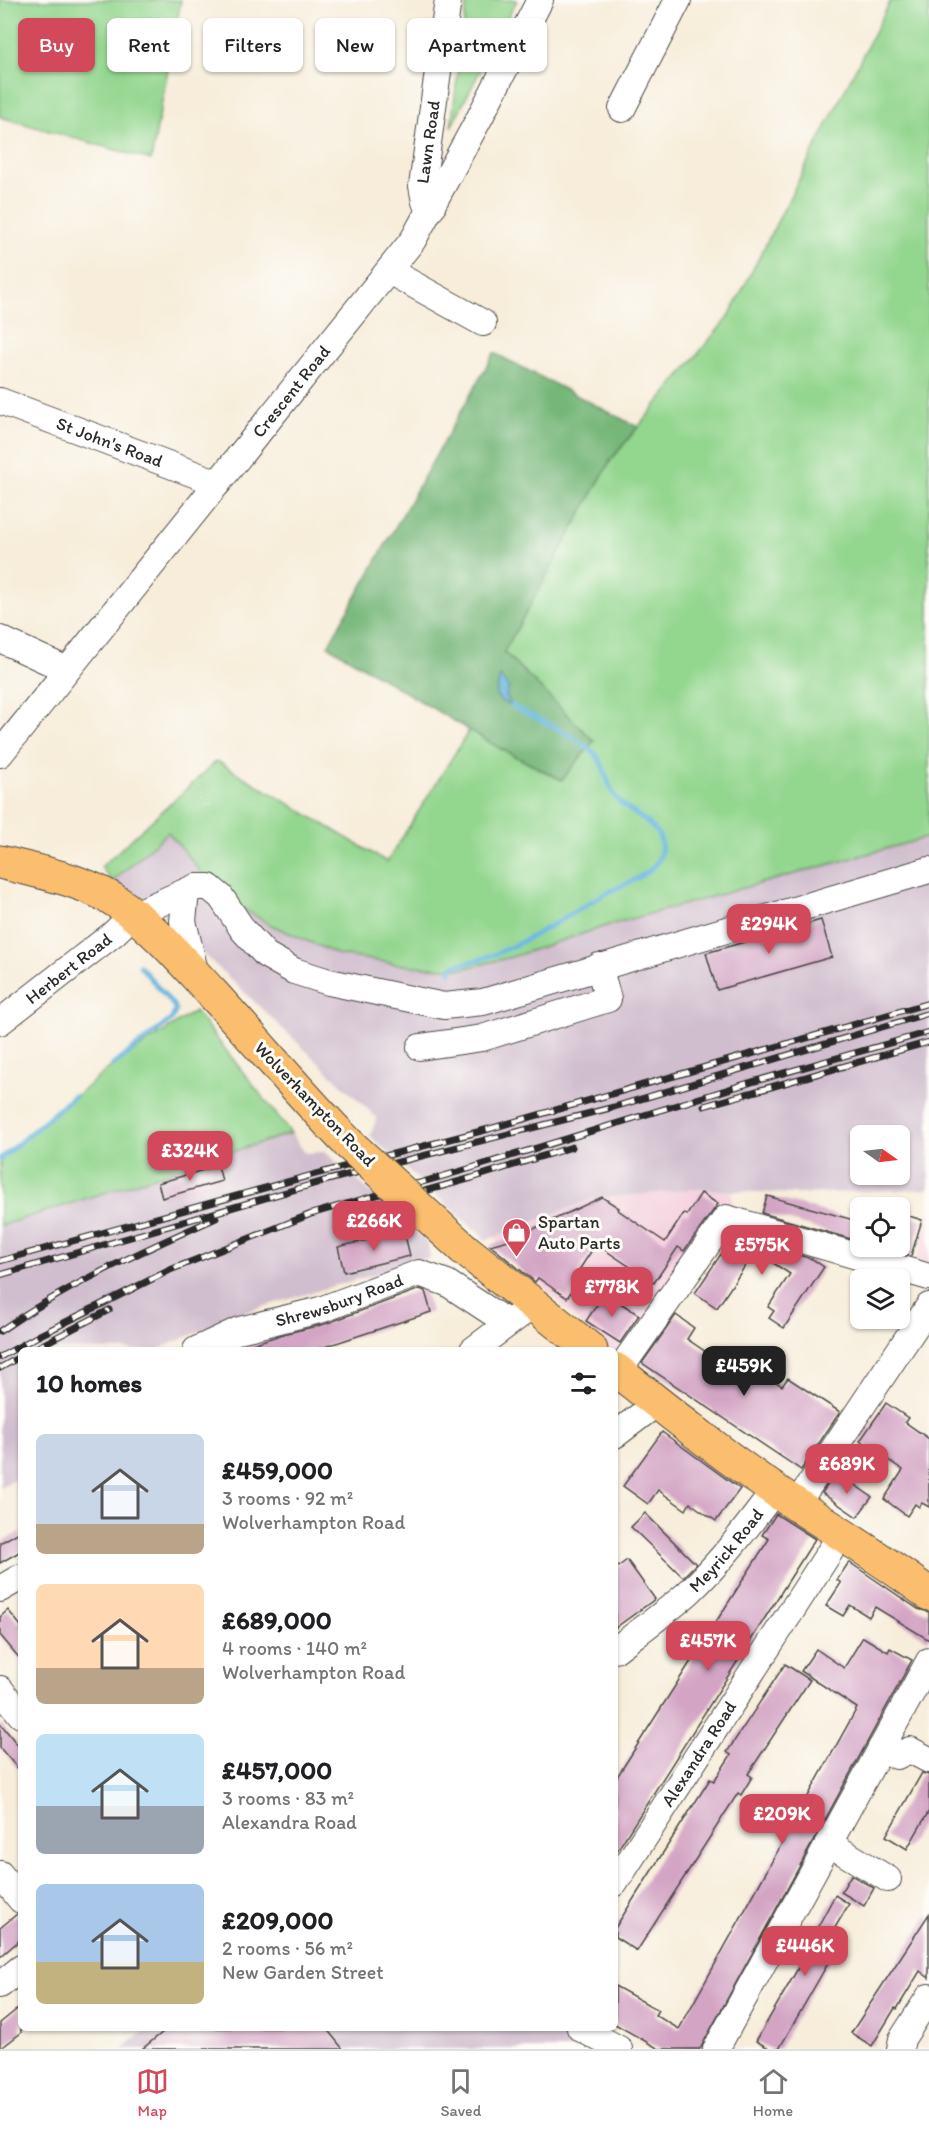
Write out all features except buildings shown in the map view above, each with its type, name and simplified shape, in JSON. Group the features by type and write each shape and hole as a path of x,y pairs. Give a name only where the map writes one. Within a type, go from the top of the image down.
{"highway":[{"name":"Wolverhampton Road","path":"0,862 55,876 96,891 119,903 134,915 196,975 300,1093 349,1144 464,1249 521,1314 585,1347"},
{"path":"618,1372 786,1498 842,1533 929,1594"}],"street":[{"name":"Lawn Road","path":"432,208 425,202 423,196 425,156 448,0"},
{"name":"Crescent Road","path":"0,754 413,240 454,167 540,0"},
{"path":"622,109 678,0"},
{"path":"425,156 454,167"},
{"path":"389,271 483,323"},
{"name":"St John's Road","path":"0,401 218,483"},
{"path":"0,639 68,670"},
{"path":"196,975 183,921 186,892 196,887 209,887 221,897 243,930 266,955 294,971 329,982 444,1006 483,1002 929,870"},
{"name":"Herbert Road","path":"5,1013 113,934 134,915 186,892"},
{"path":"420,1047 482,1038 608,999 600,966"},
{"path":"618,1367 726,1218 929,1277"},
{"name":"Shrewsbury Road","path":"202,1347 239,1330 321,1310 419,1273 521,1314"},
{"name":"Meyrick Road","path":"618,1648 696,1585 740,1537 786,1498 929,1306"},
{"path":"477,1347 521,1314"},
{"path":"618,1433 657,1403"},
{"name":"Alexandra Road","path":"618,1877 842,1533"},
{"path":"0,1588 18,1579"},
{"path":"716,2049 929,1661"},
{"path":"0,1689 18,1711"},
{"path":"880,1748 897,1756 910,1750 929,1760"},
{"path":"828,1843 888,1879"},
{"path":"0,1874 18,1896"},
{"path":"0,1985 18,1970"},
{"path":"900,2049 902,2039 929,1997"},
{"path":"586,2031 619,2049"}],"shaded area":[{"path":"168,832 220,895 269,924 339,955 462,969 515,956 609,925 929,837 929,1189 796,1194 696,1189 593,1199 486,1240 370,1136 377,1118 149,902 112,882"},
{"path":"291,1133 305,1153 325,1152 428,1243 430,1258 245,1312 163,1347 18,1347 18,1478 0,1487 0,1226"},
{"path":"696,1189 732,1191 732,1226 618,1353 618,1347 604,1347 493,1236 593,1199"},
{"path":"929,1209 929,1268 915,1264"},
{"path":"144,2031 561,2031 590,2047 589,2049 122,2049"}],"green space":[{"path":"0,0 181,0 178,18 107,18 107,72 168,72 151,160 0,117"},
{"path":"467,0 517,0 508,18 465,18"},
{"path":"891,0 929,0 929,837 609,925 515,956 462,969 410,966 339,955 269,924 220,895 168,832 112,882 101,867 217,761 387,862 470,729 501,749 561,780 593,741 504,652 611,460 729,316"},
{"path":"458,72 480,72 451,127"},
{"path":"494,353 638,427 611,460 504,652 594,741 562,780 501,749 328,646"},
{"path":"195,1011 291,1133 0,1226 0,1159 113,1065"}],"water":[{"path":"500,676 509,688 506,696 512,706 501,701 496,695"}],"waterway":[{"path":"451,972 452,966 481,959 509,948 605,894 635,880 652,868 661,854 658,835 653,828 617,799 601,762 592,751 564,732 512,706"},
{"path":"113,1065 171,1020 176,1010 140,966"},
{"path":"0,1159 74,1096"}],"railway":[{"path":"0,1261 489,1129 929,1003"},
{"path":"0,1275 324,1181 614,1107 929,1013"},
{"path":"18,1347 170,1270 311,1214 468,1169 752,1082 929,1032"},
{"path":"704,1106 929,1042"},
{"path":"359,1209 472,1178 572,1147"},
{"path":"0,1331 78,1284 216,1218"},
{"path":"38,1347 109,1310"},
{"path":"0,1357 18,1347"},
{"path":"0,1368 18,1358"}],"place":[{"name":"Spartan Auto Parts","path":"517,1258"}]}
